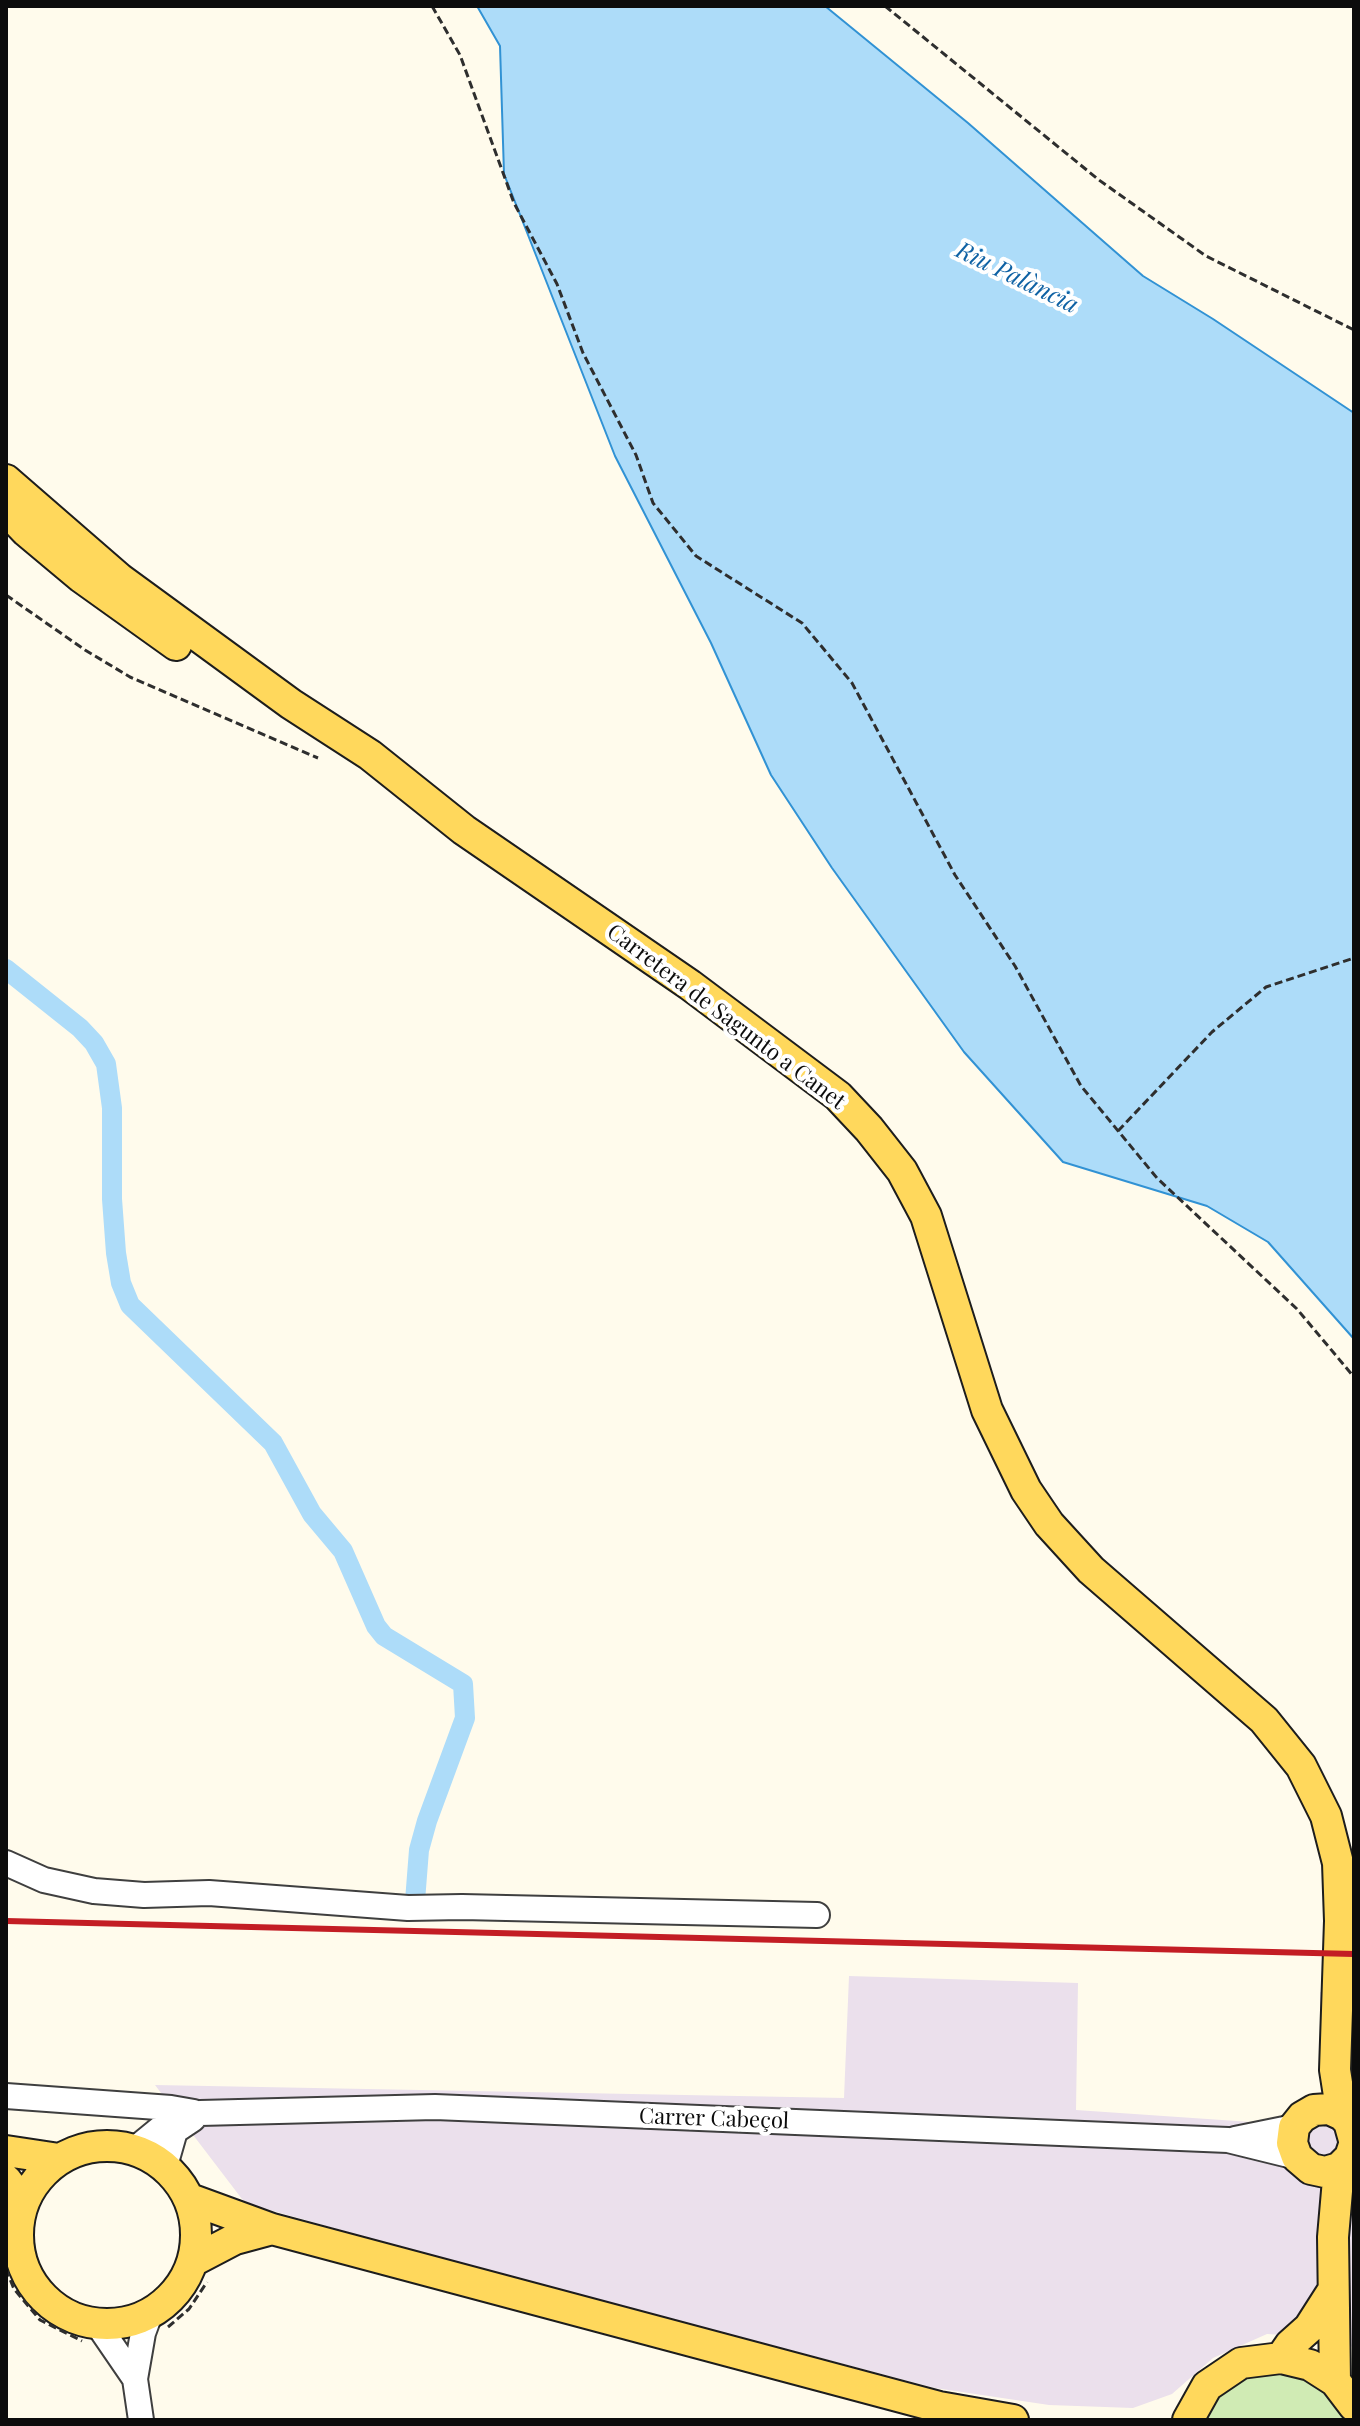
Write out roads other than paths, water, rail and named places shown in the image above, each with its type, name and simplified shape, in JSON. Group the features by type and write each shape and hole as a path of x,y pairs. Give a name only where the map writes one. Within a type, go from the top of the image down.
{"main road":[{"path":"6,480 120,579 291,704 370,755 464,830"},
{"path":"6,496 83,562 174,631 250,674"},
{"path":"6,510 44,546 126,610 421,809 464,830"},
{"name":"Carretera de Sagunto a Canet","path":"464,830 690,985 838,1096 869,1129 902,1171 930,1229 987,1410 1026,1490 1049,1524 1091,1570 1264,1720 1301,1766 1326,1816 1338,1863 1340,1921 1332,2292 1348,2396"},
{"path":"201,2269 190,2199 165,2166 135,2149 95,2145 59,2159 14,2192 18,2244 31,2282 60,2311 95,2334 125,2323 154,2324 177,2292 235,2239 272,2229"},
{"path":"6,2151 59,2159"},
{"path":"190,2199 272,2229 939,2407 1013,2420"},
{"path":"1281,2358 1309,2328 1332,2292"},
{"path":"1188,2420 1207,2386 1241,2363 1281,2358 1310,2365 1348,2396"}],"street":[{"path":"6,531 21,534 44,546"},
{"path":"6,1863 44,1880 119,1893 209,1893 408,1908 817,1915"},
{"path":"6,2096 171,2108 200,2113"},
{"name":"Carrer Cabeçol","path":"135,2149 168,2122 200,2113 435,2107 1335,2142"},
{"path":"165,2166 175,2131 200,2113"},
{"path":"141,2420 135,2379 143,2333 154,2324"},
{"path":"95,2334 135,2379"}],"water":[{"name":"Riu Palància","path":"477,6 825,6 968,123 1143,276 1354,413 1354,1339 1268,1242 1207,1206 1063,1162 964,1052 832,868 771,775 711,643 615,456 504,174 500,46"}],"waterway":[{"path":"6,969 80,1028 94,1043 106,1064 112,1108 112,1199 116,1253 121,1283 130,1305 273,1443 312,1514 343,1551 376,1626 384,1636 463,1684 465,1718 419,1850 415,1901"}],"railway":[{"path":"6,1921 1354,1954"}]}
